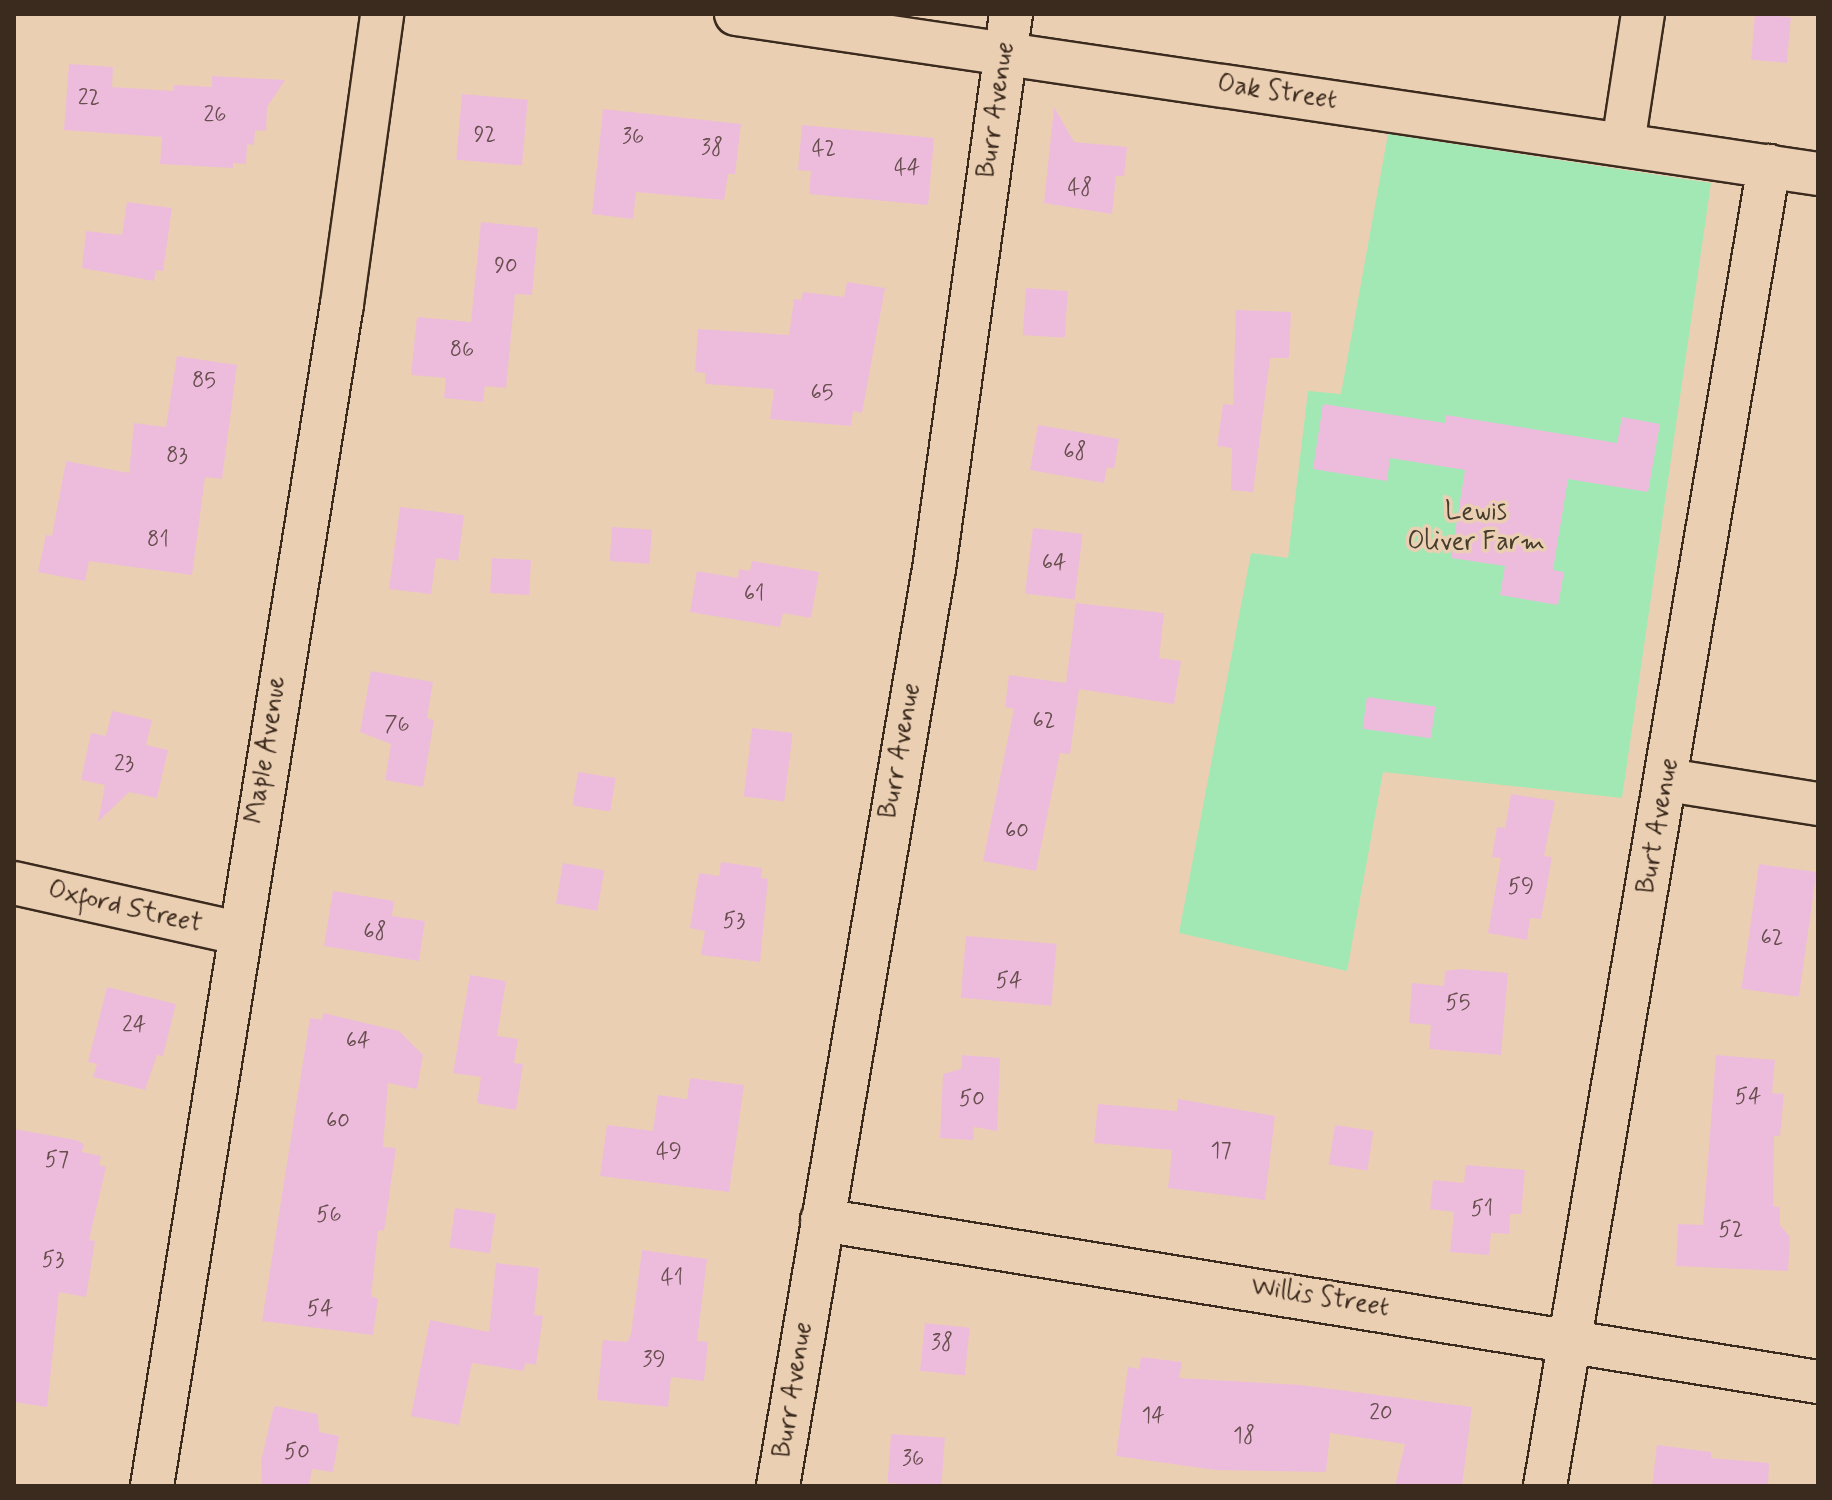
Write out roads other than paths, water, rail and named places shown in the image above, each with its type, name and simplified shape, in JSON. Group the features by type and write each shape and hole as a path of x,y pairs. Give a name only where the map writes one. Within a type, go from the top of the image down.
{"street":[{"name":"Maple Avenue","path":"152,1486 237,933 342,304 382,14"},
{"name":"Oak Street","path":"736,14 1008,34 1623,144 1818,174"},
{"path":"1623,144 1643,14"},
{"name":"Burr Avenue","path":"778,1486 934,569 1008,34"},
{"name":"Burt Avenue","path":"1545,1486 1568,1338 1668,780 1769,166"},
{"path":"1668,780 1818,804"},
{"name":"Oxford Street","path":"14,883 237,933"},
{"name":"Willis Street","path":"822,1220 1568,1338 1818,1382"}],"park label":[{"name":"Lewis Oliver Farm","path":"1476,528"}]}
